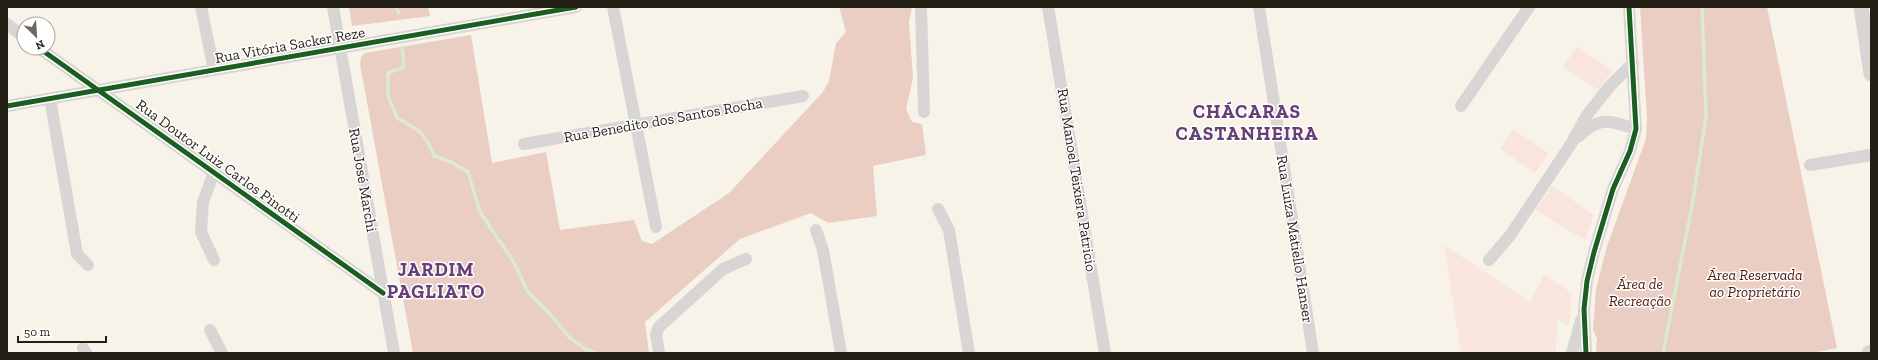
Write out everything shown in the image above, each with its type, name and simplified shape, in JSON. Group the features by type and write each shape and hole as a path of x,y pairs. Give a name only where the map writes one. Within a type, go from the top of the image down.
{"street":[{"path":"201,7 214,70"},
{"name":"Rua José Marchi","path":"333,7 382,293 394,353"},
{"name":"Rua Vitória Sacker Reze","path":"7,106 576,7"},
{"path":"613,7 656,227"},
{"path":"921,7 924,112"},
{"name":"Rua Manoel Teixiera Patricio","path":"1048,7 1105,353"},
{"name":"Rua Luiza Matiello Hanser","path":"1259,7 1312,353"},
{"path":"1461,106 1529,7"},
{"path":"1586,353 1584,309 1587,281 1613,189 1630,151 1636,129 1629,7"},
{"path":"1860,7 1867,27 1871,74"},
{"path":"7,24 16,31"},
{"name":"Rua Doutor Luiz Carlos Pinotti","path":"50,56 382,293"},
{"path":"1489,260 1509,237 1571,144 1587,115 1610,86 1632,63"},
{"name":"Rua Benedito dos Santos Rocha","path":"524,144 803,96"},
{"path":"50,99 77,254 88,265"},
{"path":"1571,144 1584,131 1596,123 1609,120 1636,129"},
{"path":"1810,165 1871,155"},
{"path":"214,172 203,202 201,232 214,260"},
{"path":"938,209 949,230 969,353"},
{"path":"816,230 823,250 841,353"},
{"path":"659,353 656,334 659,327 723,270 746,259"},
{"path":"1572,353 1584,309"},
{"path":"210,330 222,353"}],"shaded area":[{"path":"1577,47 1612,70 1599,90 1563,67"},
{"path":"1513,129 1549,153 1535,173 1500,149"},
{"path":"1552,186 1594,215 1585,240 1535,210"},
{"path":"1444,245 1530,302 1544,275 1572,293 1569,326 1557,319 1556,353 1461,353"}],"green space":[{"path":"349,7 428,7 430,16 352,26"},
{"path":"839,7 912,7 909,22 913,78 906,109 912,122 922,124 926,155 873,166 877,216 828,223 811,213 740,239 645,322 649,353 413,353 360,64 361,57 365,53 471,35 492,163 546,152 560,230 634,220 642,241 652,244 729,193 823,92 829,81 836,43 846,32"},
{"path":"1640,7 1767,7 1837,348 1811,353 1596,353 1597,339 1593,330 1596,289 1607,246 1646,139 1647,118"}],"waterway":[{"path":"396,7 399,13"},
{"path":"1663,353 1692,206 1706,116 1702,7"},
{"path":"402,47 404,67 388,73 388,96 397,118 411,125 420,132 428,142 434,156 451,162 468,172 480,212 515,264 527,291 552,316 569,337 585,349 596,353"}],"cycle path":[{"path":"7,106 576,7"},
{"path":"1586,353 1584,309 1587,281 1613,189 1630,151 1636,129 1629,7"},
{"path":"50,56 383,293"}],"district":[{"name":"CHÁCARAS CASTANHEIRA","path":"1247,122"},
{"name":"JARDIM PAGLIATO","path":"436,280"}],"park label":[{"name":"Área Reservada ao Proprietário","path":"1755,284"},
{"name":"Área de Recreação","path":"1640,292"}]}
